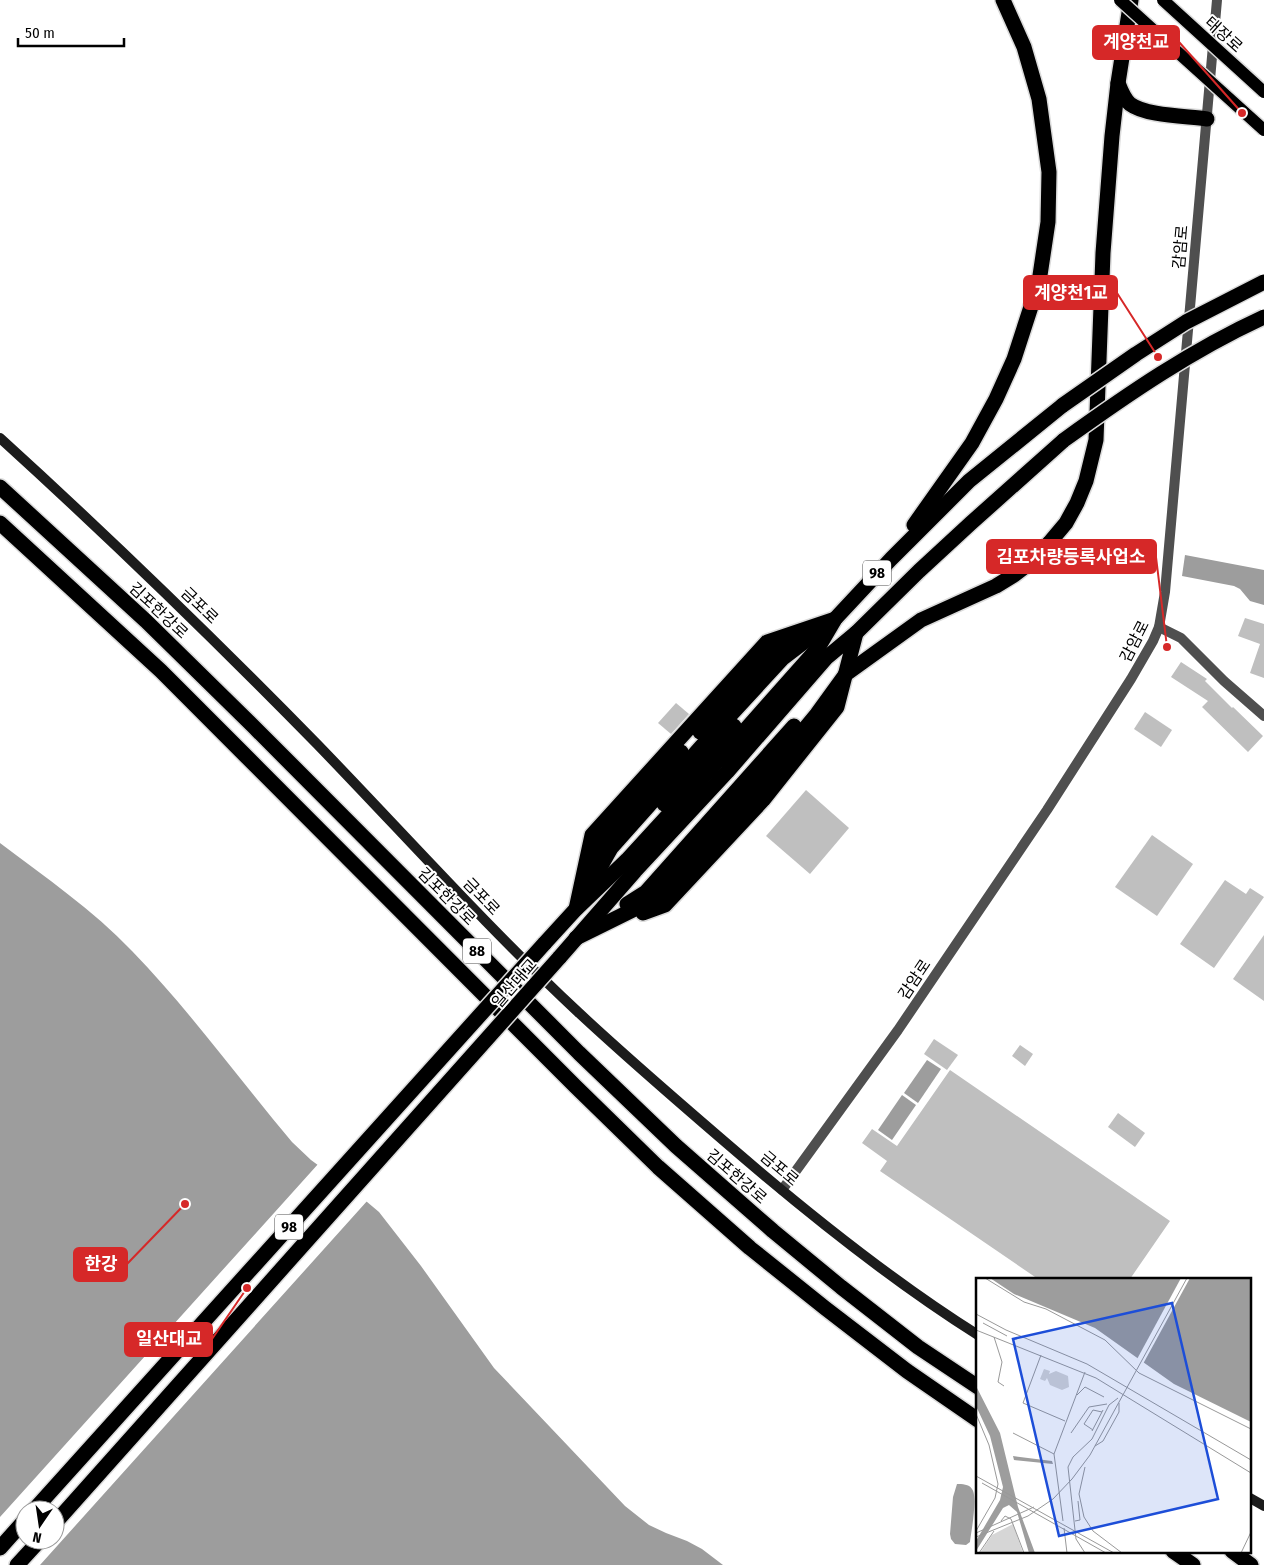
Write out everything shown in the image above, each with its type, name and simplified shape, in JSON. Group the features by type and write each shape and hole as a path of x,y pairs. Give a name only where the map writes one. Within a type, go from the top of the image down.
{"highway":[{"path":"891,559 972,444 996,399 1014,359 1039,282 1048,222 1049,172 1039,99 1024,47 1003,0"},
{"path":"846,674 921,620 996,586 1014,575 1035,559 1050,542 1066,523 1077,503 1086,481 1096,440 1103,253 1112,136 1131,0"},
{"path":"1118,84 1123,96 1129,103 1142,111 1207,119"},
{"path":"1112,136 1126,117 1142,111"},
{"name":"98","path":"576,909 627,860 716,763 818,648 834,620 891,559 969,481 1063,406 1136,354 1186,322 1264,282"},
{"name":"98","path":"576,938 727,772 826,658 856,633 919,571 1016,482 1064,440 1124,397 1210,344 1264,317"},
{"name":"김포한강로","path":"0,487 146,621 241,713 579,1053 676,1146 841,1287 918,1347 976,1386"},
{"name":"88","path":"0,523 161,671 658,1167 750,1248 825,1308 907,1371 976,1419"},
{"path":"576,909 592,835 767,642 834,620"},
{"path":"576,909 611,848 701,747 783,658 834,620"},
{"path":"576,938 665,905 762,800 837,707 856,633"},
{"path":"576,938 646,892 744,784 828,687 856,633"},
{"name":"일산대교","path":"43,1500 576,909"},
{"name":"일산대교","path":"65,1512 576,938"},
{"path":"0,1548 15,1531"},
{"path":"18,1565 31,1550"},
{"path":"1174,1552 1193,1565"},
{"path":"1233,1552 1251,1565"}],"main road":[{"path":"1120,0 1264,130"},
{"name":"태장로","path":"1163,0 1264,92"},
{"name":"금포로","path":"0,438 224,650 320,747 435,869 576,1011 782,1190 894,1279 976,1334"},
{"path":"1252,1499 1264,1506"}],"street":[{"name":"감암로","path":"782,1190 898,1030 1041,819 1131,679 1159,627 1166,583 1217,0"},
{"path":"1159,627 1187,643 1224,681 1264,716"}],"shaded area":[{"path":"1185,555 1264,570 1264,605 1250,601 1240,589 1234,586 1182,576"},
{"path":"0,843 68,894 117,936 174,997 292,1142 311,1160 379,1212 421,1266 494,1368 625,1506 649,1525 702,1549 723,1565 0,1565"},
{"path":"927,1060 941,1069 918,1103 904,1093"},
{"path":"902,1095 916,1105 892,1140 878,1130"},
{"path":"957,1484 969,1486 974,1493 973,1523 970,1542 966,1545 955,1544 950,1534 953,1497"}],"pier":[{"path":"319,1163 368,1200 65,1537 65,1500 15,1500"},
{"path":"15,1500 15,1550 53,1550 40,1565 0,1565 0,1517"}],"building":[{"path":"1245,618 1264,624 1264,678 1250,673 1260,644 1238,636"},
{"path":"1181,662 1207,679 1205,681 1263,736 1248,752 1202,707 1208,701 1171,677"},
{"path":"676,703 689,714 671,734 658,723"},
{"path":"1145,712 1172,730 1161,747 1134,729"},
{"path":"806,790 849,828 810,874 766,836"},
{"path":"1152,835 1193,864 1157,916 1115,887"},
{"path":"1225,880 1246,894 1250,888 1264,897 1214,968 1180,944"},
{"path":"1264,935 1264,1001 1233,979"},
{"path":"934,1039 958,1055 947,1070 924,1054"},
{"path":"1020,1045 1033,1054 1025,1066 1012,1056"},
{"path":"950,1070 1170,1221 1131,1278 1037,1278 880,1171 887,1161 862,1143 872,1129 897,1146"},
{"path":"1118,1113 1145,1133 1135,1147 1108,1127"}],"place":[{"name":"계양천교","path":"1242,113"},
{"name":"계양천1교","path":"1158,357"},
{"name":"김포차량등록사업소","path":"1167,647"},
{"name":"한강","path":"185,1204"},
{"name":"일산대교","path":"247,1288"}]}
